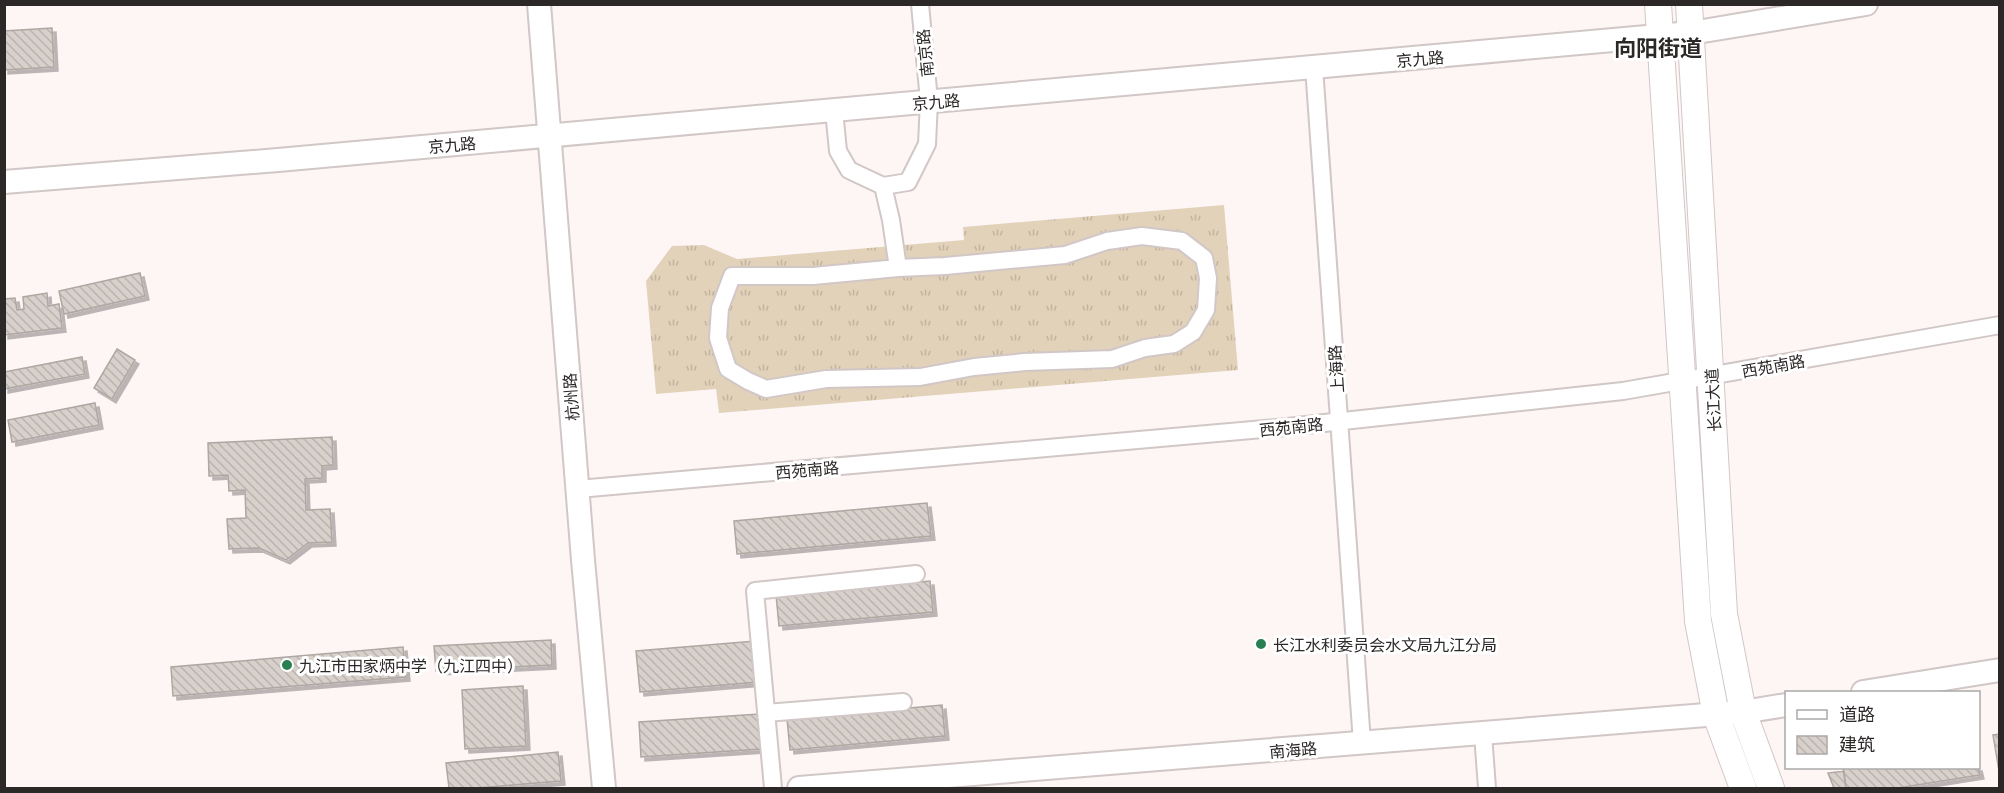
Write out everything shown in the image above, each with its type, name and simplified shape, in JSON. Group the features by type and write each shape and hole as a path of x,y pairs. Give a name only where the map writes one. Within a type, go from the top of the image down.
{"main road":[{"name":"杭州路","path":"539,4 604,789"},
{"name":"长江大道","path":"1658,4 1698,621 1716,714 1743,789"},
{"name":"长江大道","path":"1689,4 1724,614 1743,712 1771,789"},
{"name":"京九路","path":"4,182 550,136 1660,36 1866,4"},
{"path":"1875,691 2000,670"},
{"name":"南海路","path":"799,789 1743,712 1785,705"}],"street":[{"name":"南京路","path":"883,186 908,182 927,144 929,101 920,4"},
{"name":"上海路","path":"1314,67 1362,743"},
{"path":"834,110 838,152 849,170 883,186 898,268"},
{"path":"1142,236 1182,241 1204,258 1208,278 1206,310 1193,332 1174,344 1145,348 1112,359 1025,362 974,367 920,377 826,379 766,389 728,369 718,338 720,308 732,276 813,276 898,268 1065,255 1107,240 1142,236"},
{"name":"西苑南路","path":"578,489 1339,421 1623,391 2000,325"},
{"path":"773,789 755,591 916,574"},
{"path":"766,713 903,702"},
{"path":"1483,734 1487,789"}],"green space":[{"path":"1224,205 1238,370 719,413 716,389 656,394 646,281 672,246 704,245 737,259 964,240 963,227"}],"building":[{"path":"52,28 54,67 4,70 4,31"},
{"path":"140,273 145,296 64,314 59,291"},
{"path":"47,293 48,306 59,304 62,328 4,335 4,299 15,298 17,310 24,309 23,297"},
{"path":"117,349 135,360 112,399 94,388"},
{"path":"82,357 85,374 4,389 4,372"},
{"path":"95,403 99,425 12,442 8,420"},
{"path":"332,437 333,465 322,466 322,478 305,479 306,510 330,509 332,542 308,543 286,560 259,548 229,549 227,519 246,518 245,490 229,491 228,475 209,476 208,443"},
{"path":"927,503 931,536 737,554 734,521"},
{"path":"930,581 933,612 779,626 776,595"},
{"path":"551,640 552,665 436,671 434,646"},
{"path":"755,641 759,682 640,692 636,651"},
{"path":"403,647 406,677 173,696 171,667"},
{"path":"523,686 526,746 465,749 462,690"},
{"path":"942,705 945,736 790,750 787,719"},
{"path":"759,714 761,749 641,757 639,722"},
{"path":"2000,734 2000,771 1999,771 1993,735"},
{"path":"558,752 561,781 449,788 446,763"},
{"path":"1843,769 1978,769 1980,775 1898,788 1846,788"},
{"path":"1844,771 1846,788 1834,788 1828,773"}],"place":[{"name":"长江水利委员会水文局九江分局","path":"1261,644"},
{"name":"九江市田家炳中学（九江四中）","path":"287,665"}],"district":[{"name":"向阳街道","path":"1658,46"}]}
